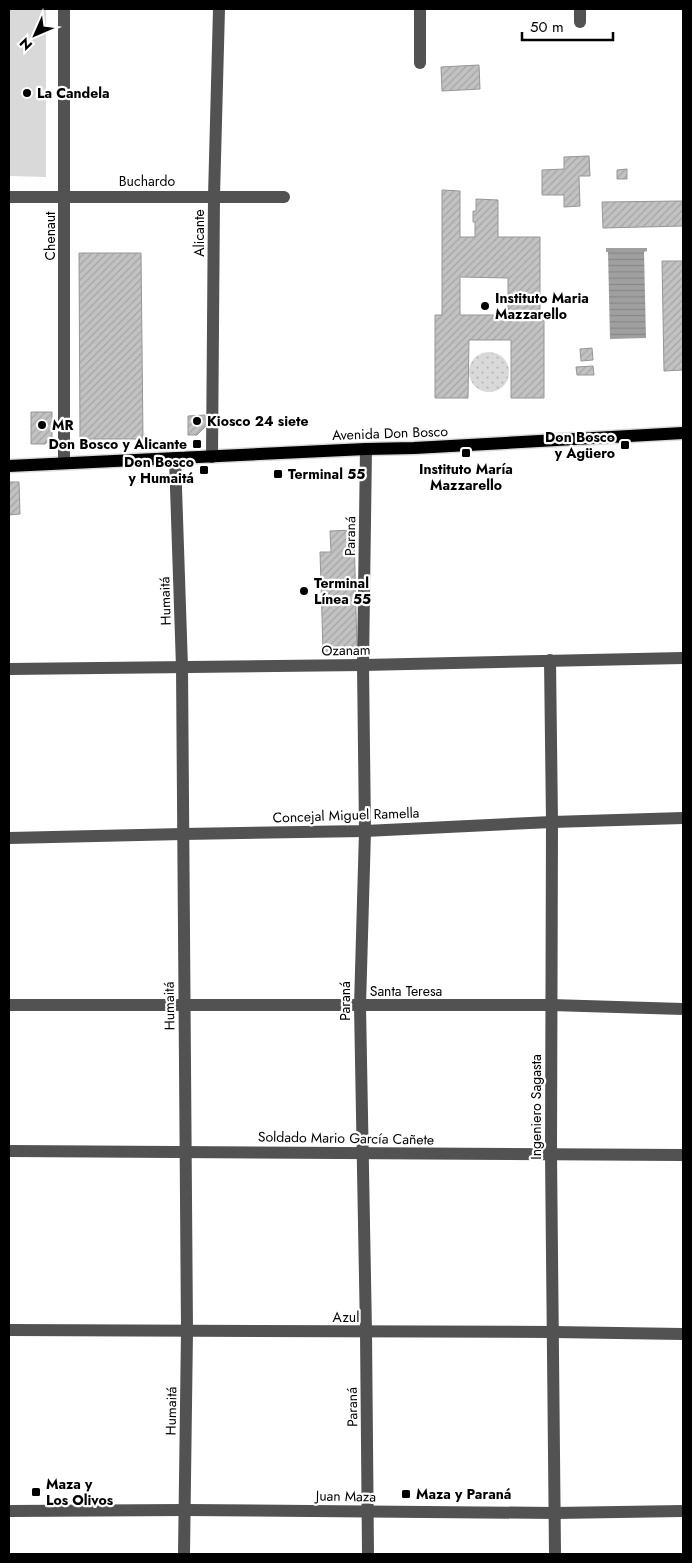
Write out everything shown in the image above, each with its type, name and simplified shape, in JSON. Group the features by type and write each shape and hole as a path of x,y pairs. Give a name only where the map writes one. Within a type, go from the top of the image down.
{"main road":[{"name":"Avenida Don Bosco","path":"9,466 414,448 683,433"}],"street":[{"name":"Chenaut","path":"64,9 64,463"},
{"name":"Alicante","path":"212,457 214,196 219,9"},
{"path":"420,9 420,63"},
{"path":"580,9 580,22"},
{"name":"Buchardo","path":"9,197 284,197"},
{"name":"Paraná","path":"366,449 363,665 365,831 360,1006 368,1554"},
{"name":"Humaitá","path":"175,458 182,667 186,1151 187,1331 184,1554"},
{"name":"Ozanam","path":"9,670 683,658"},
{"name":"Ingeniero Sagasta","path":"550,660 552,822 550,1154 555,1554"},
{"name":"Concejal Miguel Ramella","path":"9,838 365,831 683,818"},
{"name":"Santa Teresa","path":"9,1005 551,1005 683,1009"},
{"name":"Soldado Mario García Cañete","path":"9,1152 186,1151 363,1154 683,1155"},
{"name":"Azul","path":"9,1330 683,1334"},
{"name":"Juan Maza","path":"9,1511 185,1510 555,1513 683,1511"}],"shaded area":[{"name":"La Candela","path":"9,9 46,9 46,177 9,176"},
{"path":"606,248 647,248 647,251 644,252 646,338 610,339 608,252 606,252"},
{"path":"489,352 503,358 509,372 503,386 489,392 475,386 469,372 475,358"}],"building":[{"path":"479,65 480,89 442,91 441,67"},
{"path":"589,156 590,176 579,176 580,206 564,207 564,195 542,195 542,170 564,169 564,157"},
{"path":"627,169 627,179 617,179 617,170"},
{"path":"442,190 460,191 460,237 475,237 473,211 476,211 476,199 498,200 498,237 540,237 540,312 542,312 542,318 544,318 544,398 511,398 511,340 469,340 468,398 435,398 435,315 442,315","holes":["460,277 508,278 508,315 460,315"]},
{"path":"683,201 683,226 603,228 602,202"},
{"path":"79,253 141,253 143,439 80,439"},
{"path":"662,261 683,261 683,370 664,371"},
{"path":"592,348 593,360 581,361 580,349"},
{"path":"593,366 594,375 577,375 576,367"},
{"name":"MR","path":"31,412 52,412 52,438 45,444 31,444"},
{"name":"Kiosco 24 siete","path":"205,415 206,426 197,435 188,435 188,416"},
{"path":"9,482 19,482 20,514 9,515"},
{"path":"354,530 357,651 323,651 320,552 331,552 330,531"}],"place":[{"name":"La Candela","path":"27,93"},
{"name":"Instituto Maria Mazzarello","path":"485,306"},
{"name":"Kiosco 24 siete","path":"197,421"},
{"name":"MR","path":"42,425"},
{"name":"Don Bosco y Alicante","path":"197,444"},
{"name":"Don Bosco y Agüero","path":"625,445"},
{"name":"Instituto María Mazzarello","path":"466,453"},
{"name":"Don Bosco y Humaitá","path":"204,470"},
{"name":"Terminal 55","path":"278,474"},
{"name":"Terminal Línea 55","path":"304,591"},
{"name":"Maza y Los Olivos","path":"36,1492"},
{"name":"Maza y Paraná","path":"406,1494"}]}
